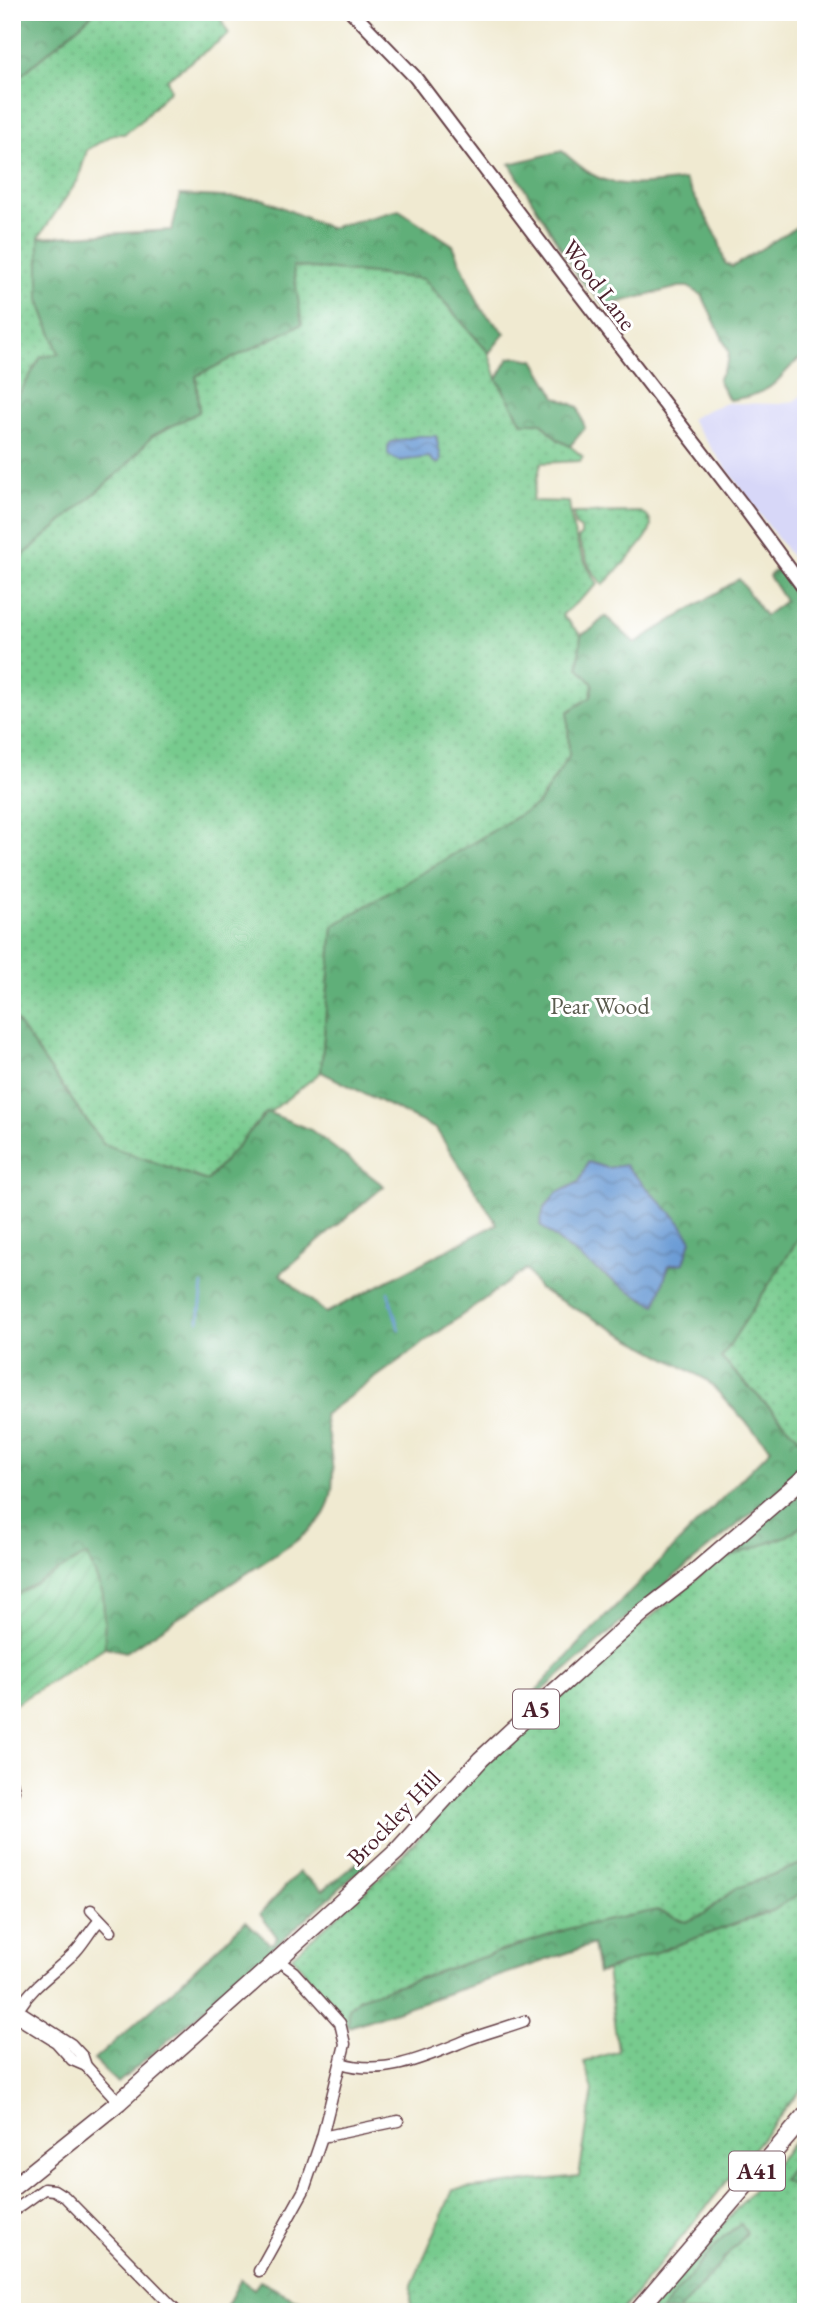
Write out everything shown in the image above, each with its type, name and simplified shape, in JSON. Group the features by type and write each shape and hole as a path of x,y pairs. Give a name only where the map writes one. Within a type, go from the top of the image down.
{"main road":[{"name":"Brockley Hill","path":"12,2188 119,2102 396,1852 481,1759 642,1613 690,1576 806,1476"},
{"name":"A41","path":"637,2312 806,2115"}],"street":[{"name":"Wood Lane","path":"352,12 415,78 734,493 806,591"},
{"path":"91,1909 111,1931"},
{"path":"100,1920 78,1948 26,1997 16,2015 65,2038 119,2102"},
{"path":"259,2271 304,2190 322,2137 345,2044 341,2023 294,1972 283,1964 280,1957"},
{"path":"341,2063 353,2067 374,2067 419,2060 524,2021"},
{"path":"322,2137 398,2121"},
{"path":"12,2212 44,2189 54,2190 65,2197 178,2312"}],"shaded area":[{"path":"806,392 806,577 690,419 727,403 780,404 794,401"}],"green space":[{"path":"12,12 95,12 12,83"},
{"path":"95,12 217,12 229,34 167,79 170,90 140,122 124,134 114,134 87,150 78,180 39,237 39,299 59,354 41,358 12,406 12,83"},
{"path":"562,151 588,172 607,181 641,185 685,180 718,238 725,263 732,267 806,221 806,355 766,390 729,400 718,380 728,361 729,352 702,295 688,287 679,287 605,306 579,278 510,164"},
{"path":"180,195 263,199 329,228 399,210 453,245 481,309 505,333 489,353 424,279 293,266 302,324 196,376 199,412 152,436 124,468 12,565 12,406 41,357 59,354 39,299 39,238 172,230"},
{"path":"292,266 424,279 489,353 497,379 522,422 542,423 558,440 583,457 580,461 541,463 532,501 569,502 578,545 598,584 562,615 581,635 578,667 593,684 591,697 568,712 569,756 538,804 333,926 321,1072 269,1113 207,1181 103,1144 12,1015 12,565 124,468 152,436 199,412 196,376 301,324"},
{"path":"509,358 534,360 556,397 578,407 585,428 570,446 558,440 542,423 522,423 497,379"},
{"path":"641,512 650,521 649,532 638,548 603,585 590,568 578,539 581,529 575,525 573,513"},
{"name":"Pear Wood","path":"778,568 806,606 806,1227 721,1358 800,1439 806,1441 806,1469 676,1575 534,1698 531,1696 591,1631 771,1449 707,1380 539,1289 526,1269 324,1415 331,1452 332,1491 324,1514 313,1527 292,1544 126,1652 105,1647 103,1595 87,1556 12,1597 12,1015 103,1144 207,1181 267,1112 311,1130 384,1186 280,1274 326,1313 497,1224 436,1129 321,1072 333,926 538,804 569,756 568,712 591,697 593,684 578,667 581,635 592,629 605,616 635,643 739,579 765,616 785,601 769,576"},
{"path":"806,1227 806,1441 800,1439 721,1358"},
{"path":"806,1488 806,2084 621,2312 469,2312 466,2305 444,2312 410,2312 412,2285 453,2190 579,2176 593,2090 584,2062 618,2051 607,1971 598,1973 594,1944 348,2027 292,1956 370,1887 489,1760 635,1630"},
{"path":"806,1488 806,1523 787,1536 730,1557 727,1554"},
{"path":"87,1555 103,1595 105,1647 12,1706 12,1597"},
{"path":"359,1861 366,1865 118,2083 94,2060 246,1921 269,1943 273,1943 277,1937 260,1914 299,1872 323,1890"},
{"path":"806,1862 806,1889 774,1910 598,1973 593,1944 348,2027 349,2008 359,1998 571,1928 657,1910 686,1922 704,1914 735,1889"},
{"path":"806,2128 806,2312 648,2312"},
{"path":"806,2148 806,2170 794,2186 782,2180"},
{"path":"741,2224 747,2233 678,2312 660,2312 723,2237"},
{"path":"241,2279 254,2289 260,2281 321,2312 223,2312"}],"water":[{"path":"418,436 436,436 440,463 435,463 429,457 399,461 388,455 391,442"},
{"path":"588,1162 607,1168 625,1165 681,1223 691,1240 684,1263 669,1265 656,1305 595,1269 540,1225 544,1208 557,1193 579,1182"}],"waterway":[{"path":"199,1321 203,1285"},
{"path":"388,1292 399,1330"}]}
